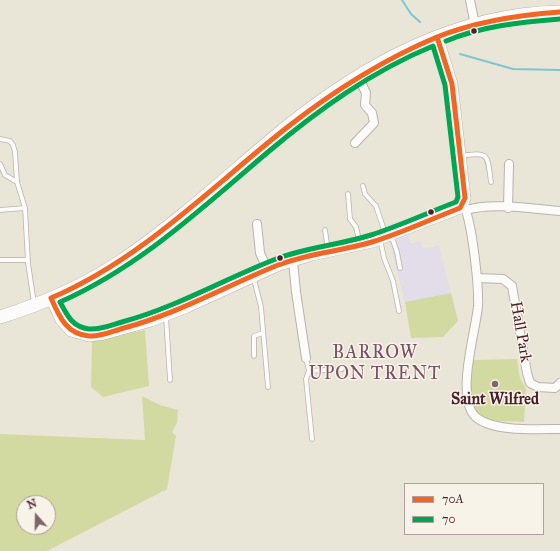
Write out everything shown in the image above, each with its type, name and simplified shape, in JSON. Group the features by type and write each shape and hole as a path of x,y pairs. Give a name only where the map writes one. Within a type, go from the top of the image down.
{"main road":[{"path":"0,317 34,306 98,275 144,245 284,129 358,76 406,48 437,36 475,25 505,18 560,12"}],"street":[{"path":"470,0 475,25"},
{"path":"437,36 452,84 465,207 477,278 478,298 476,323 468,361 467,399 471,411 476,417 488,424 523,429 560,430"},
{"path":"355,143 374,123 372,113 365,105 366,94 358,76"},
{"path":"508,208 509,164"},
{"path":"51,298 56,311 71,331 82,335 97,335 118,331 166,315 214,296 267,269 292,261 360,245 386,237 465,207 560,211"},
{"path":"257,224 260,253 267,269"},
{"path":"292,261 306,358"},
{"name":"Hall Park","path":"477,278 503,279 512,286 530,383 538,388 555,388 560,383"}],"lane":[{"path":"0,139 10,141 13,145 17,182 25,208 28,260 34,306"},
{"path":"460,156 476,154 485,156 488,159 491,182"},
{"path":"0,164 5,175 17,182"},
{"path":"363,186 365,194 376,206 386,237 397,252 400,268"},
{"path":"348,194 350,219 356,227 360,245"},
{"path":"0,210 25,208"},
{"path":"325,230 328,252"},
{"path":"386,237 384,258 393,281 398,311"},
{"path":"0,260 28,260"},
{"path":"253,276 261,307 268,387"},
{"path":"166,315 170,380"},
{"path":"254,356 254,336 263,333"},
{"path":"306,358 309,371 306,379 312,439"},
{"path":"309,371 342,368"}],"shaded area":[{"path":"408,232 411,244 421,241 423,249 439,245 458,321 443,337 411,338 405,302 388,238"}],"green space":[{"path":"451,293 458,321 443,337 411,338 405,302"},
{"path":"145,330 149,386 103,397 91,387 92,341"},
{"path":"517,359 520,378 526,389 524,422 494,421 481,416 475,411 470,395 473,360"},
{"path":"142,396 160,405 178,410 177,423 172,432 176,436 167,489 47,551 0,551 0,434 145,440"}],"waterway":[{"path":"402,0 411,14 420,22"},
{"path":"460,54 513,69 560,70"}],"transit line":[{"name":"70A","path":"437,37 452,31 482,23 529,15 560,12"},
{"name":"70","path":"446,41 488,28 516,23 560,19"},
{"name":"70A","path":"437,37 452,84 465,198 460,208 372,242 278,265 164,315 106,334 98,336 81,335 74,332 64,323 51,298 84,282 115,264 145,243 202,199 285,129 321,102 377,66 437,37"},
{"name":"70","path":"433,46 445,85 458,197 456,202 403,224 371,235 276,259 162,309 110,326 93,329 83,328 74,323 68,316 60,302 89,288 144,254 195,214 287,136 346,93 389,67 433,46"}],"place":[{"name":"Saint Wilfred","path":"495,384"}],"district":[{"name":"BARROW UPON TRENT","path":"375,364"}]}
